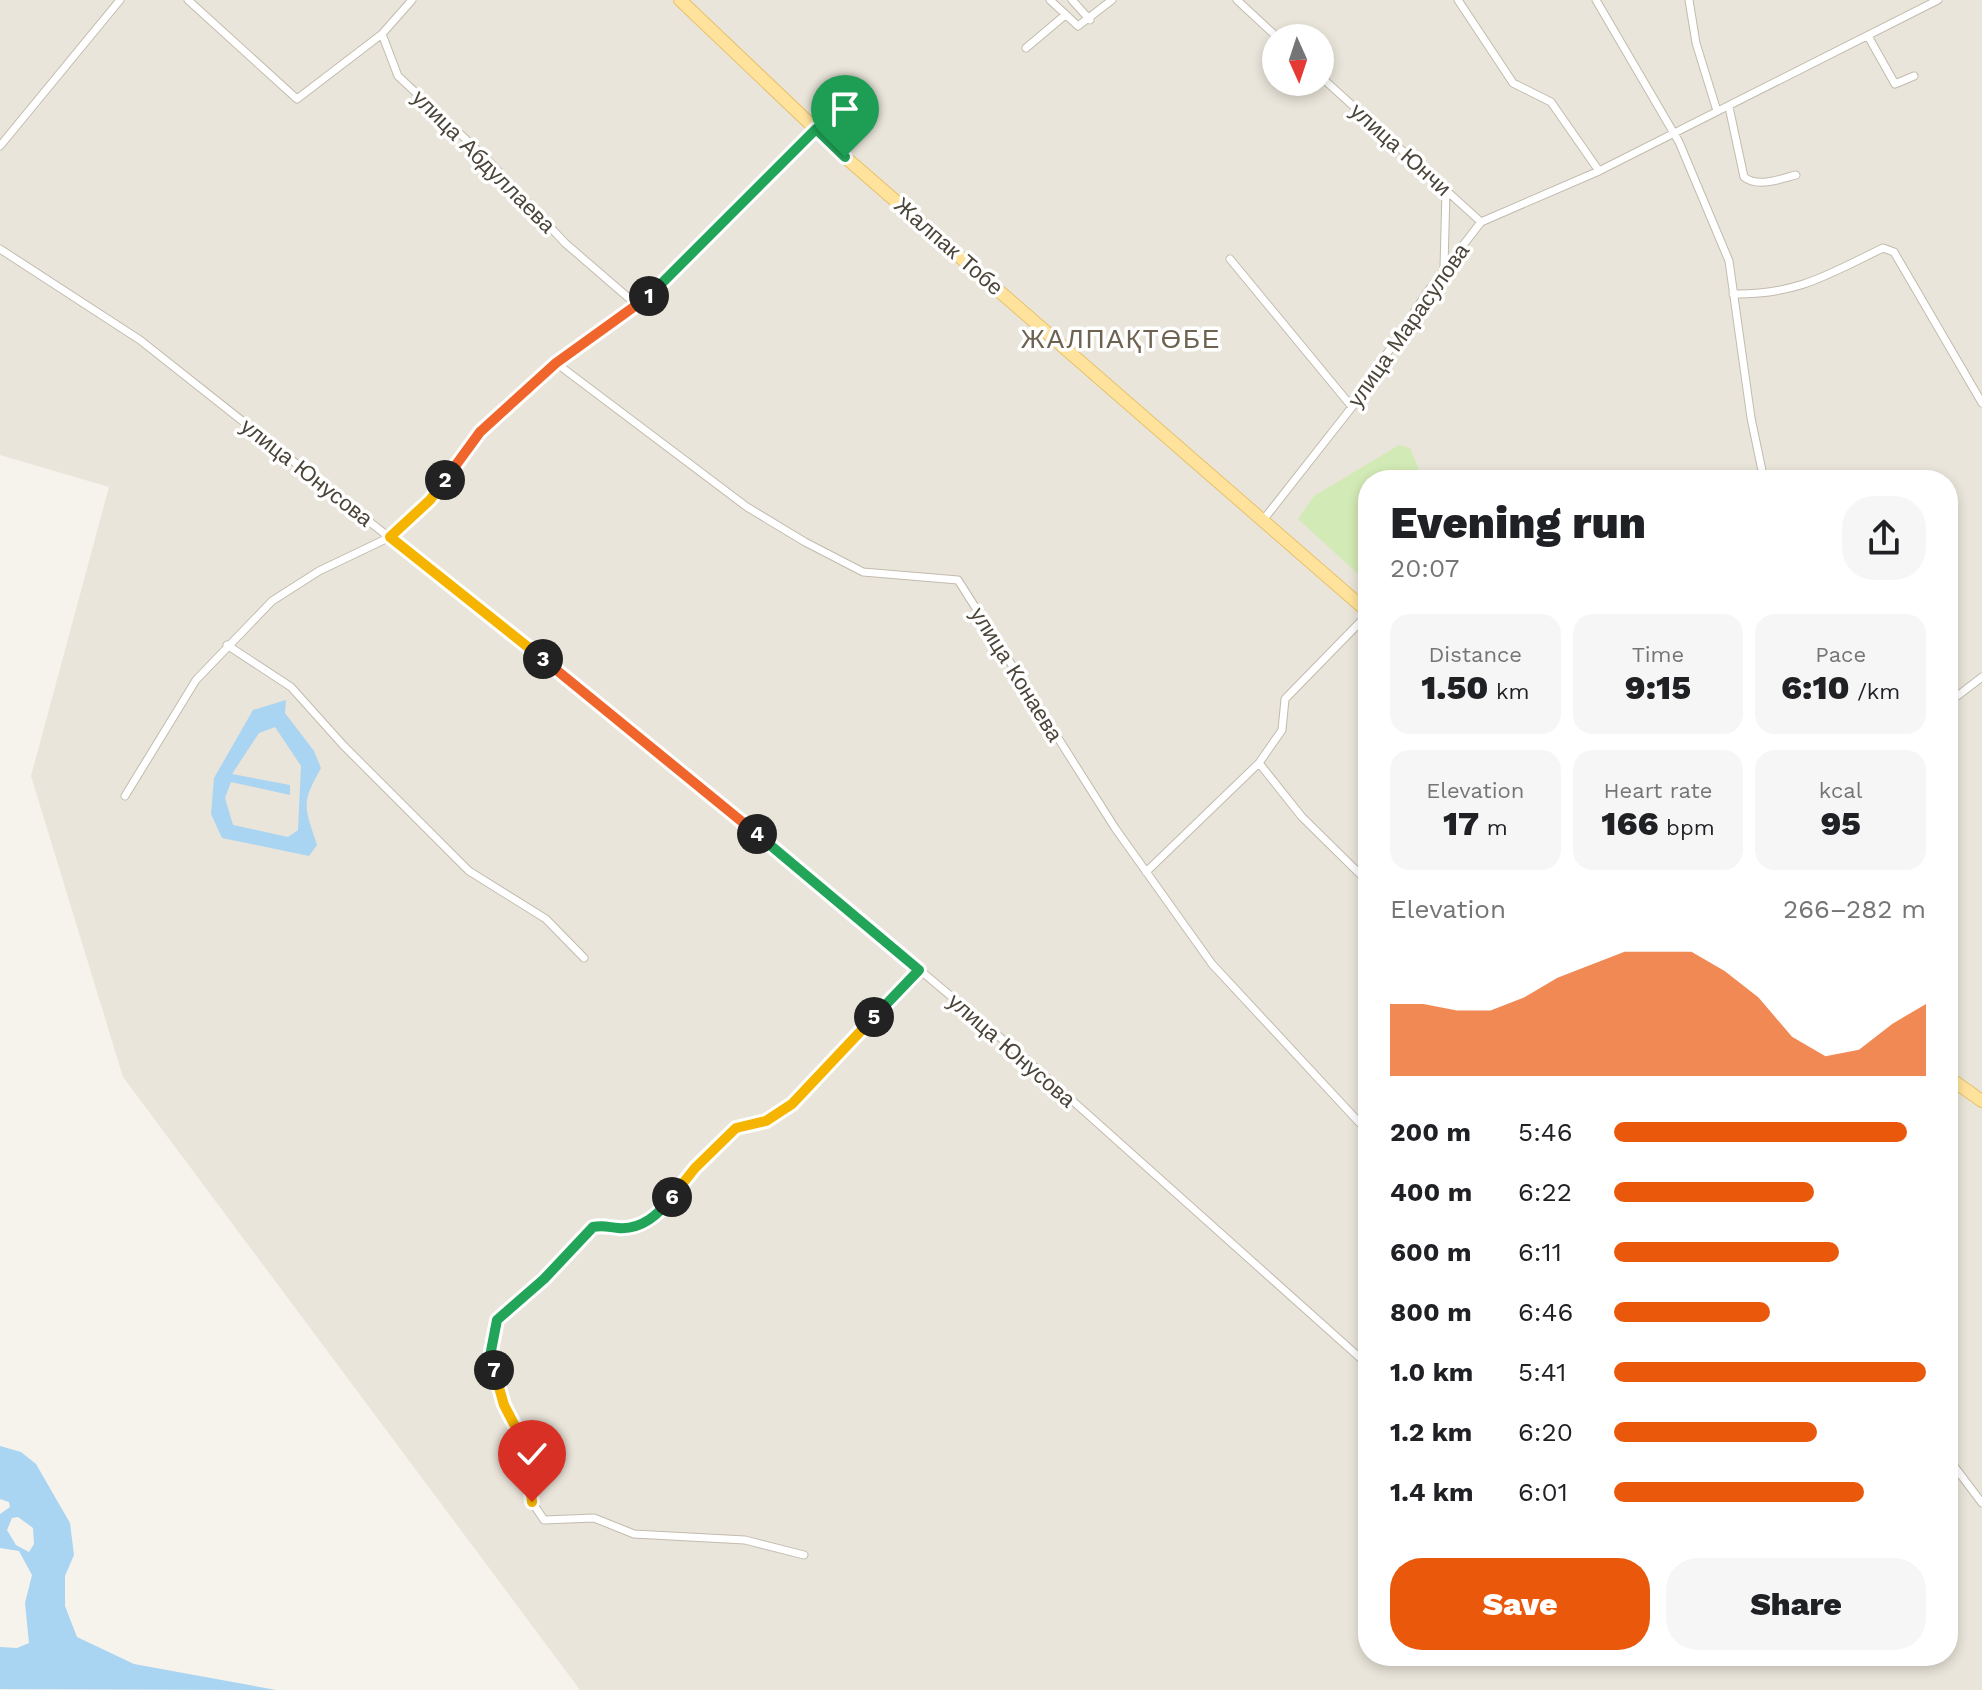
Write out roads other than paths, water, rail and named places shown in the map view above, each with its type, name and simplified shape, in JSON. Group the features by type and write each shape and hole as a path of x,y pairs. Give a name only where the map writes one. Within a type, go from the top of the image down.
{"main road":[{"name":"Жалпак Тобе","path":"680,0 816,129 1358,604"},
{"path":"1958,1084 1982,1101"}],"street":[{"path":"0,146 120,0"},
{"path":"188,0 297,99 382,34 412,0"},
{"path":"1050,0 1078,26 1090,20 1112,0"},
{"path":"1072,0 1090,20"},
{"path":"1237,0 1263,24"},
{"path":"1458,0 1513,83 1551,102 1599,171"},
{"path":"1596,0 1674,134 1729,261 1751,418 1762,470"},
{"path":"1689,0 1696,43 1717,111"},
{"name":"улица Марасулова","path":"1264,519 1352,407 1444,269 1481,222 1599,171 1938,0"},
{"path":"1026,48 1064,16"},
{"name":"улица Абдуллаева","path":"382,34 398,76 486,158 565,243 638,306"},
{"path":"1868,36 1895,84 1914,76"},
{"name":"улица Юнчи","path":"1334,89 1481,222"},
{"path":"1729,107 1744,177 1750,182 1767,182 1796,175"},
{"path":"125,796 196,680 272,601 319,571 390,537 430,500 480,432 556,363 638,306 816,129"},
{"path":"1444,269 1446,190"},
{"path":"1733,294 1769,295 1800,288 1883,248 1889,249 1894,252 1982,403"},
{"name":"улица Юнусова","path":"0,249 140,340 654,747 1027,1060 1358,1356"},
{"path":"1230,259 1352,407"},
{"name":"улица Конаева","path":"556,363 747,507 805,542 863,572 958,580 1146,872 1212,964 1358,1121"},
{"path":"1146,872 1259,763 1282,730 1285,699 1358,623"},
{"path":"227,645 291,687 343,745 469,871 546,919 584,958"},
{"path":"1958,695 1982,677"},
{"path":"1259,763 1302,817 1358,872"},
{"path":"804,1555 745,1540 634,1534 594,1518 544,1520 532,1502 526,1447 504,1405 490,1356 497,1320 544,1279 593,1227 604,1225 621,1229 655,1218 695,1168 736,1128 766,1121 792,1104 919,970"},
{"path":"1959,1473 1982,1503"}],"water":[{"path":"286,700 285,713 314,751 321,768 310,790 307,805 317,845 309,856 222,838 211,814 214,778 253,710","holes":["275,727 301,766 298,830 288,837 233,825 225,798 231,782 290,795 290,785 232,774 259,733"]},
{"path":"0,1446 21,1452 36,1464 70,1523 74,1555 65,1576 65,1606 77,1637 134,1664 276,1690 0,1689 0,1647 17,1648 29,1643 25,1603 32,1575 19,1551 0,1548 0,1514 10,1507 9,1502 0,1499","holes":["18,1517 33,1528 34,1544 29,1552 16,1545 7,1530 12,1518"]}],"district":[{"name":"ЖАЛПАҚТӨБЕ","path":"1121,339"}]}
